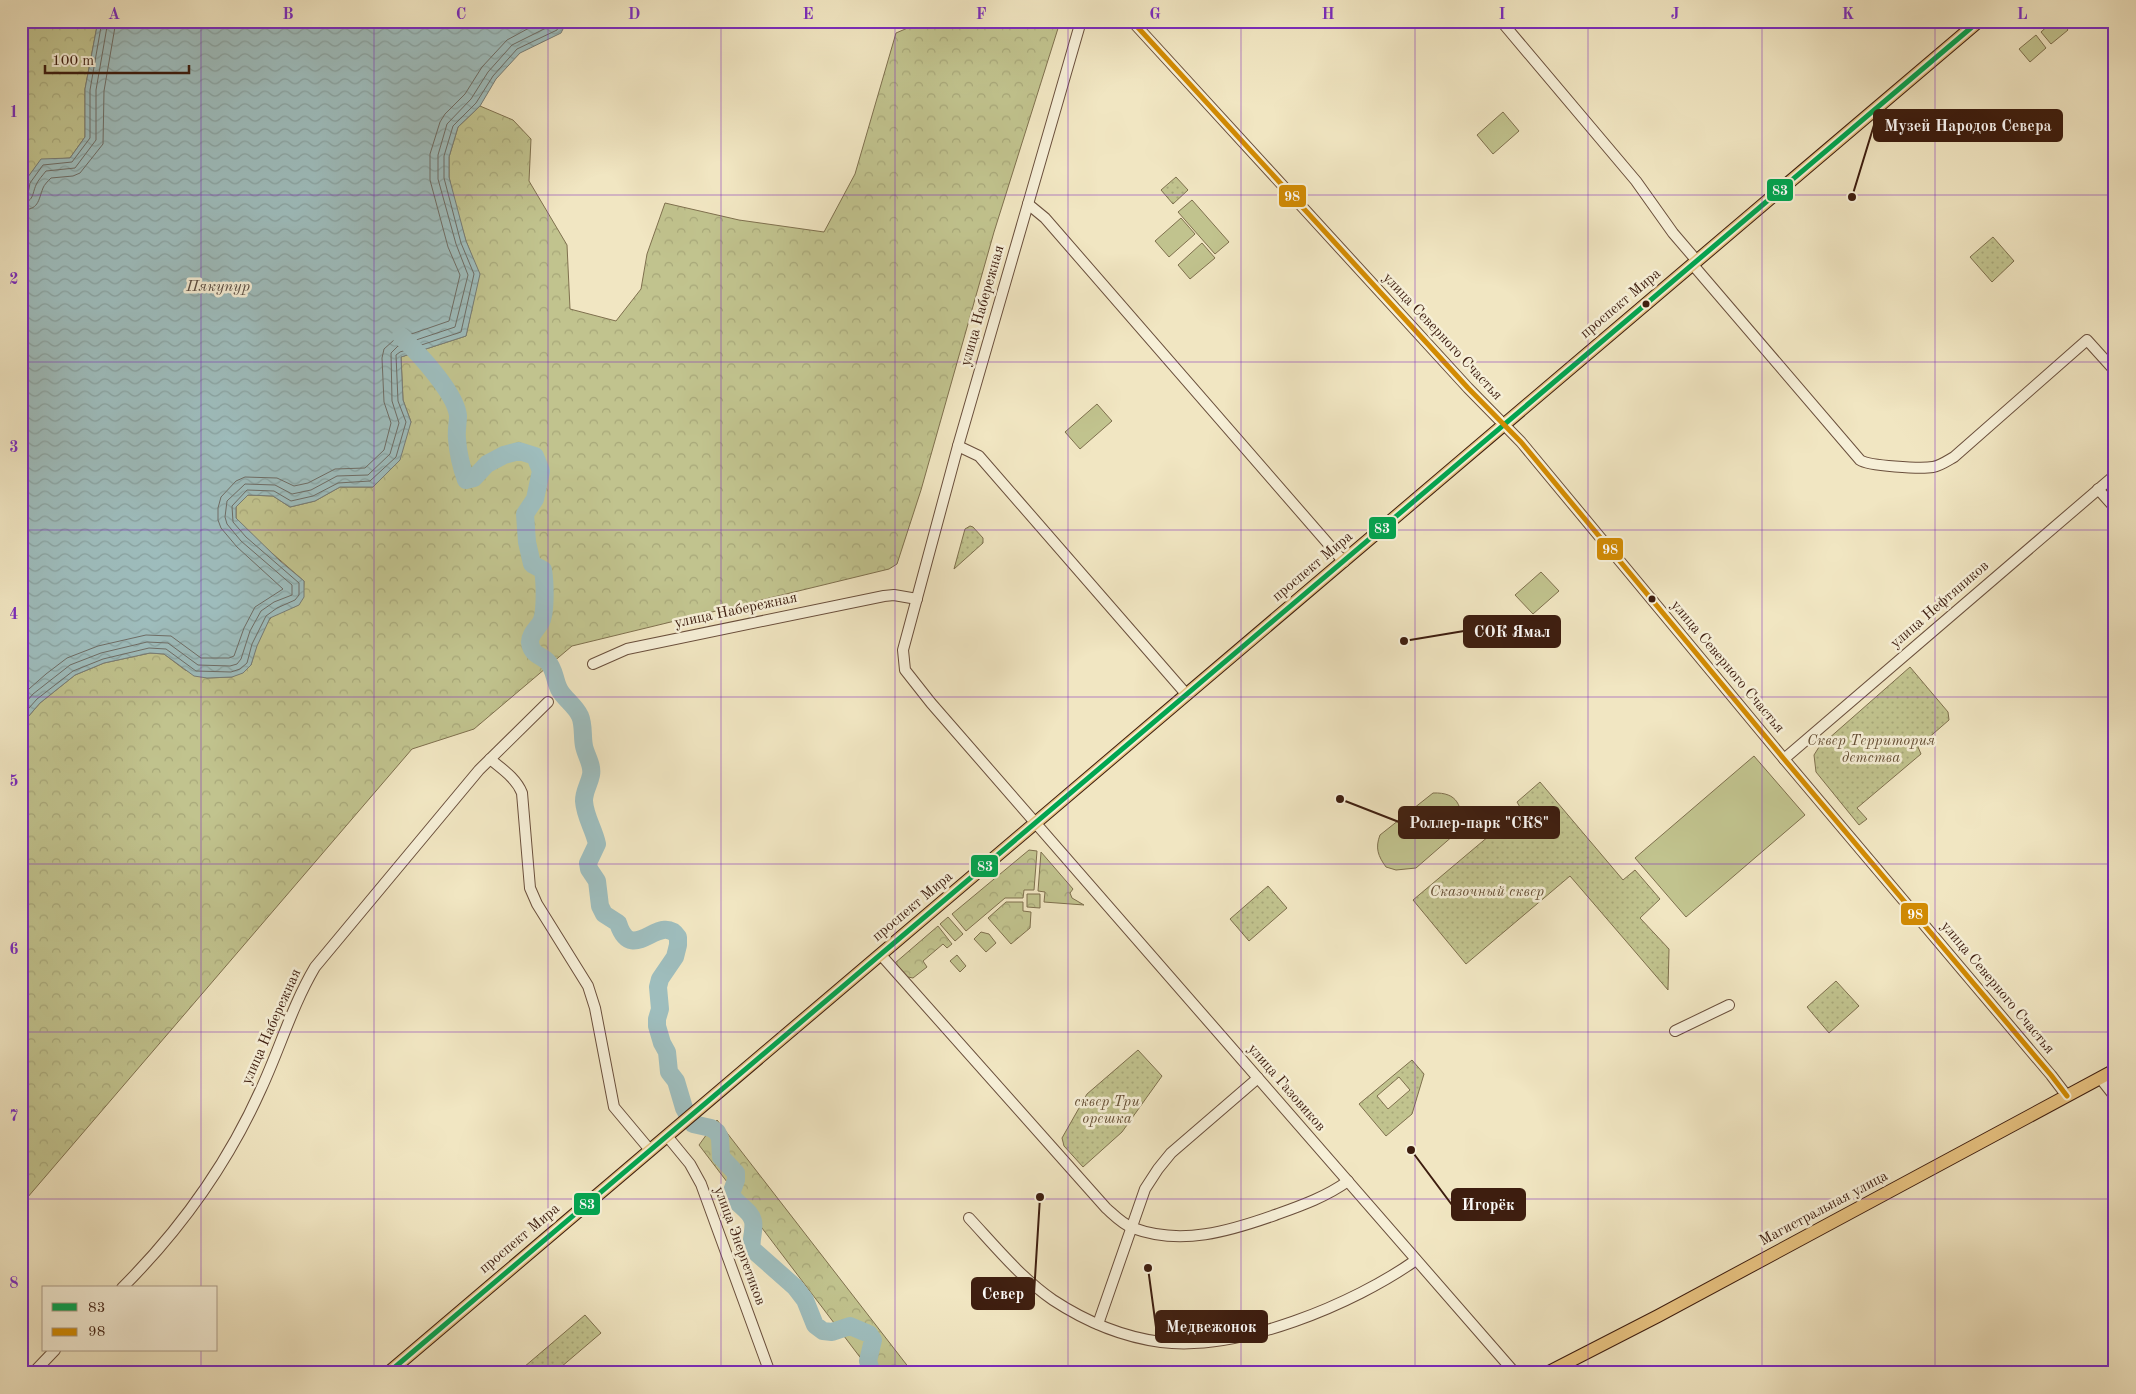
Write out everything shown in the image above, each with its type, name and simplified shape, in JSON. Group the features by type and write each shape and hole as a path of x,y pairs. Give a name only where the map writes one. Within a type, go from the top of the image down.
{"main road":[{"name":"проспект Мира","path":"388,1373 1980,21"},
{"name":"Магистральная улица","path":"1547,1373 1658,1316 2115,1070"}],"street":[{"name":"улица Набережная","path":"1035,824 905,670 903,650 958,446 1081,21"},
{"name":"улица Северного Счастья","path":"1132,21 1521,442 1784,759 2051,1074 2067,1096"},
{"path":"1501,21 1636,181 1695,263 1860,460 1870,464 1933,467 1954,457 2087,340 2115,371"},
{"path":"1028,204 1046,218 1344,562"},
{"path":"958,446 982,459 1187,695"},
{"name":"улица Нефтяников","path":"1784,759 2115,475"},
{"path":"2098,489 2115,508"},
{"name":"улица Набережная","path":"594,664 627,649 884,596 917,599"},
{"name":"улица Набережная","path":"124,1286 160,1250 182,1223 226,1158 262,1088 295,1003 315,967 490,759 548,702"},
{"path":"490,759 515,780 522,793 530,888 533,897 588,986 595,1008 614,1107 650,1150"},
{"name":"улица Газовиков","path":"1035,824 1515,1373"},
{"path":"881,955 1106,1208 1131,1227 1143,1231 1170,1235 1216,1234 1237,1229 1296,1207 1334,1191 1348,1182"},
{"path":"1675,1031 1729,1005"},
{"path":"1098,1324 1145,1189 1171,1153 1258,1078"},
{"path":"2100,1078 2115,1097"},
{"name":"улица Энергетиков","path":"670,1133 698,1178 770,1373"},
{"path":"969,1218 1036,1287 1074,1312 1098,1324 1138,1337 1162,1342 1190,1343 1229,1338 1269,1328 1324,1309 1380,1283 1416,1260"},
{"path":"33,1373 53,1352"}],"green space":[{"path":"21,21 98,21 85,89 85,137 70,158 41,160 25,181 21,218"},
{"path":"924,21 1060,22 994,232 921,490 897,564 889,569 572,646 474,729 412,749 21,1205 21,725 40,703 75,675 104,663 150,653 164,654 185,670 207,678 232,677 251,665 260,635 270,619 276,613 293,608 301,601 304,581 249,533 236,518 236,507 248,495 273,496 290,507 315,501 340,487 373,487 411,422 403,400 401,357 466,336 479,274 466,241 449,177 449,157 458,127 480,106 513,120 531,139 529,181 567,245 570,309 616,321 641,289 647,254 665,203 739,220 824,232 855,174 896,33"},
{"path":"2053,21 2061,21 2068,30 2051,44 2041,32"},
{"path":"2036,35 2046,48 2030,62 2019,49"},
{"path":"1503,112 1519,131 1493,154 1477,135"},
{"path":"1176,177 1188,190 1173,204 1161,190"},
{"path":"1192,200 1229,242 1215,254 1178,212"},
{"path":"1181,218 1195,234 1169,257 1155,241"},
{"path":"1993,237 2014,261 1992,282 1970,257"},
{"path":"1202,243 1215,258 1190,279 1178,265"},
{"path":"1097,404 1112,421 1080,449 1065,432"},
{"path":"970,526 983,538 983,543 954,569 965,529"},
{"path":"1541,572 1559,591 1533,614 1515,595"},
{"name":"Сквер Территория детства","path":"1910,667 1948,712 1949,720 1918,747 1921,754 1857,808 1867,819 1859,825 1816,772 1814,755 1819,747"},
{"path":"1754,756 1805,815 1686,917 1635,858"},
{"name":"Сказочный сквер","path":"1540,782 1623,880 1635,870 1660,899 1640,918 1669,949 1668,990 1570,876 1466,964 1413,900 1521,809 1517,802"},
{"path":"1433,793 1448,795 1457,802 1461,813 1462,828 1416,868 1396,870 1386,867 1378,852 1380,835"},
{"path":"1029,850 1037,851 1034,890 1024,890 1023,898 1005,898 966,931 952,914"},
{"path":"1041,852 1073,889 1070,893 1072,898 1084,905 1044,902 1045,892 1038,891"},
{"path":"1268,886 1287,908 1249,941 1230,919"},
{"path":"1027,894 1040,894 1040,908 1027,907"},
{"path":"1006,902 1023,902 1023,911 1031,912 1030,928 1011,944 988,918"},
{"path":"948,917 963,934 955,941 940,924"},
{"path":"938,926 952,944 947,948 943,944 923,961 927,967 913,978 908,977 895,963"},
{"path":"981,932 989,934 996,943 986,952 974,939"},
{"path":"957,955 966,966 960,972 950,961"},
{"path":"1836,981 1859,1006 1829,1033 1807,1007"},
{"name":"сквер Три орешка","path":"1138,1050 1162,1076 1122,1132 1083,1167 1064,1146 1062,1138 1087,1094"},
{"path":"1412,1060 1424,1074 1412,1114 1386,1136 1359,1104","holes":["1399,1077 1410,1090 1388,1109 1377,1096"]},
{"path":"717,1120 913,1373 872,1373 699,1145"},
{"path":"585,1315 601,1333 554,1373 517,1373"}],"water":[{"name":"Пякупур","path":"98,21 567,21 561,33 520,53 496,79 480,106 458,127 449,157 449,177 466,241 480,274 466,336 401,357 403,400 411,422 400,460 373,487 340,487 315,501 290,507 273,496 248,495 236,507 236,518 280,561 304,581 304,597 299,605 270,618 257,646 251,665 243,673 232,677 207,678 194,676 164,654 150,653 104,663 75,675 40,703 21,725 21,218 25,181 41,159 70,158 85,137 85,89"}],"waterway":[{"path":"401,336 435,373 456,407 458,416 458,449 466,480 474,478 487,464 504,455 519,451 535,456 541,471 535,499 525,514 527,542 532,564 543,570 545,597 543,618 532,634 530,642 534,652 550,664 559,689 581,719 584,746 591,771 584,801 597,844 588,863 589,869 597,881 600,906 604,914 618,923 624,935 631,940 638,940 663,930 671,931 678,937 675,957 660,979 658,987 660,1009 657,1026 667,1052 669,1072 676,1081 684,1108 693,1124 711,1128 717,1132 720,1138 721,1157 736,1173 736,1180 731,1194 749,1213 753,1221 752,1249 795,1287 805,1300 815,1325 823,1331 832,1332 850,1326 869,1334 873,1340 868,1361 872,1373"}],"transit line":[{"name":"98","path":"1132,21 1468,388 1521,442 2067,1096"},
{"name":"83","path":"388,1373 1979,21"}],"place":[{"name":"Музей Народов Севера","path":"1852,197"},
{"name":"СОК Ямал","path":"1404,641"},
{"name":"Роллер-парк \"СК8\"","path":"1340,799"},
{"name":"Игорёк","path":"1411,1150"},
{"name":"Север","path":"1040,1197"},
{"name":"Медвежонок","path":"1148,1268"}]}
